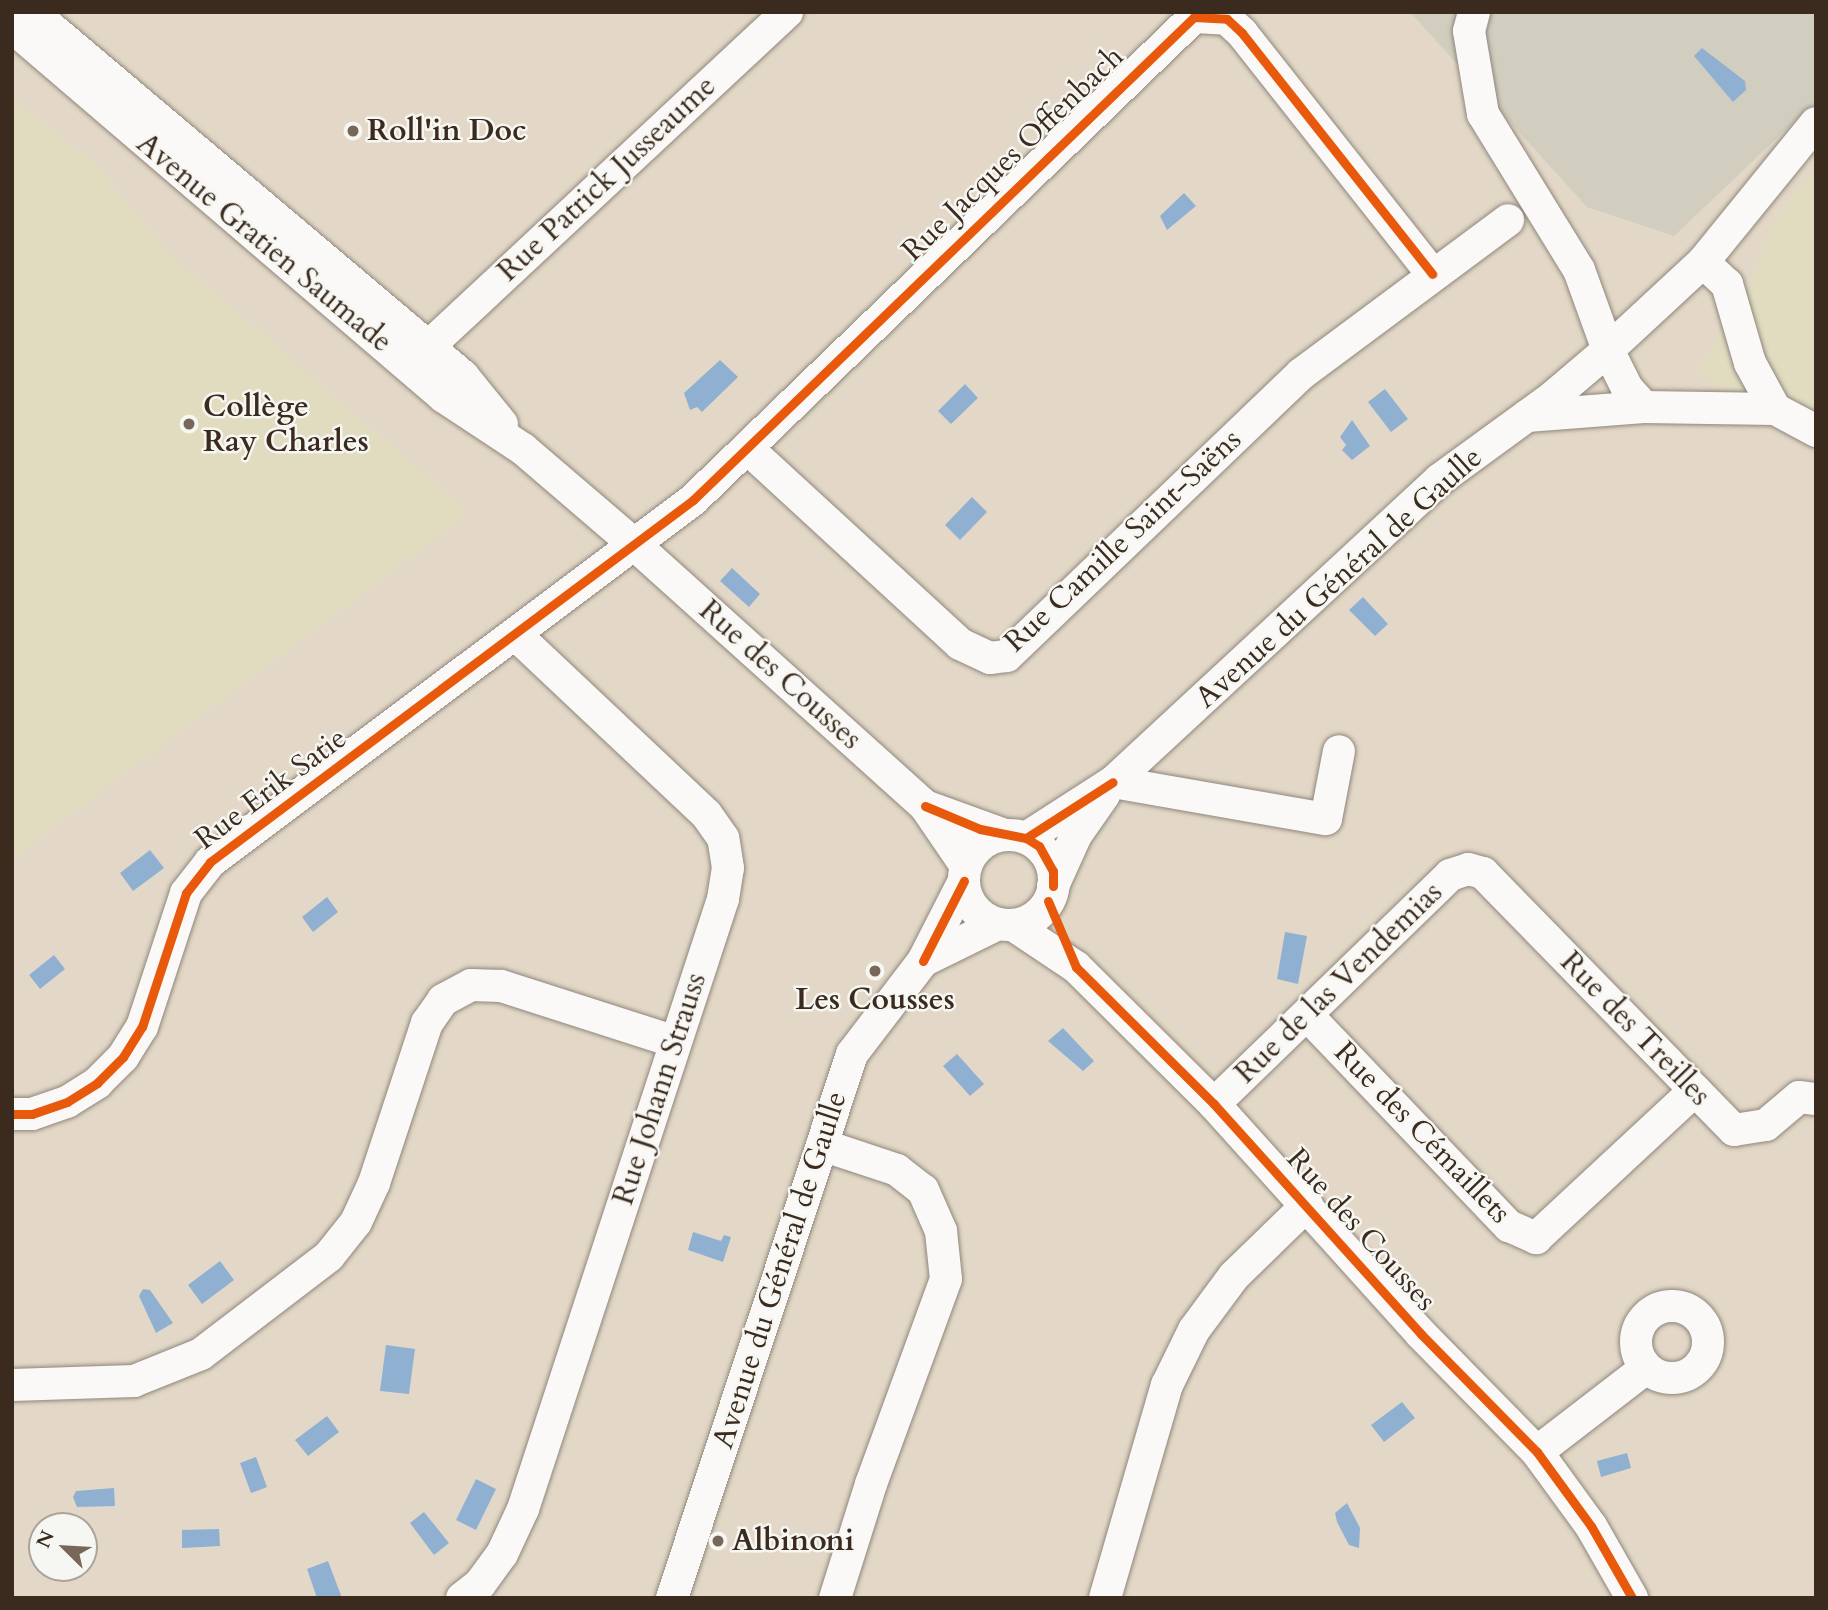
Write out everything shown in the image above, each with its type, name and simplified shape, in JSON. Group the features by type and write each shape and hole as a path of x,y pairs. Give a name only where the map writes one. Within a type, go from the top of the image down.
{"street":[{"name":"Avenue Gratien Saumade","path":"32,12 463,376 523,449"},
{"name":"Rue Patrick Jusseaume","path":"428,347 787,12"},
{"path":"1474,12 1469,31 1483,114 1579,270 1608,350 1627,388 1644,407"},
{"name":"Rue Jacques Offenbach","path":"635,545 692,500 1194,17 1227,19 1242,33 1432,274"},
{"name":"Avenue Gratien Saumade","path":"12,27 444,397 523,449 635,545"},
{"name":"Avenue du Général de Gaulle","path":"1051,894 1076,835 1113,782 1439,480 1527,416 1608,350 1703,262 1816,123"},
{"name":"Rue Camille Saint-Saëns","path":"747,448 960,644 990,658 1007,656 1301,374 1508,220"},
{"path":"1703,262 1727,285 1750,363 1775,409"},
{"path":"1527,416 1644,407 1775,409 1816,431"},
{"name":"Rue Erik Satie","path":"12,1114 32,1114 67,1102 97,1083 123,1057 142,1027 186,893 210,862 635,545"},
{"name":"Rue des Cousses","path":"635,545 925,806 965,873"},
{"name":"Rue Johann Strauss","path":"477,1593 502,1554 523,1509 723,899 728,869 723,838 706,814 516,635"},
{"path":"1113,782 1326,819 1339,751"},
{"name":"Avenue du Général de Gaulle","path":"1015,837 1113,782"},
{"name":"Rue des Cousses","path":"925,806 1015,837"},
{"path":"1015,837 1048,858 1051,894 1027,921 1006,924 973,908 965,873 982,844 1015,837"},
{"name":"Rue de las Vendemias","path":"1214,1104 1450,875 1468,869"},
{"name":"Rue des Treilles","path":"1468,869 1483,873 1734,1130 1766,1125 1799,1097 1816,1099"},
{"name":"Avenue du Général de Gaulle","path":"672,1598 852,1054 923,961 965,873"},
{"name":"Rue des Cousses","path":"1051,894 1076,967"},
{"name":"Avenue du Général de Gaulle","path":"923,961 1006,924"},
{"name":"Rue des Cousses","path":"1006,924 1076,967 1214,1104 1421,1334 1537,1452 1591,1526 1632,1598"},
{"path":"12,1385 134,1381 201,1354 328,1256 356,1222 374,1183 427,1023 443,1000 471,985 501,986 675,1042"},
{"name":"Rue des Cémaillets","path":"1307,1016 1509,1226 1536,1238 1695,1090"},
{"path":"821,1145 897,1170 923,1190 941,1231 946,1279 871,1484 835,1598"},
{"path":"1105,1598 1167,1385 1194,1330 1234,1276 1307,1205"},
{"path":"1537,1452 1646,1368"}],"shaded area":[{"path":"1410,12 1816,12 1816,101 1674,236 1587,207"},
{"name":"Collège Ray Charles","path":"12,97 95,164 170,254 469,513 12,859"},
{"path":"1816,169 1816,453 1697,370 1752,286 1769,226"}],"water":[{"path":"1702,48 1745,81 1746,90 1733,102 1694,56"},
{"path":"1184,193 1196,206 1167,230 1160,216"},
{"path":"720,360 738,377 702,412 697,407 690,410 684,393"},
{"path":"965,384 978,398 951,424 938,411"},
{"path":"1385,389 1408,419 1391,432 1368,402"},
{"path":"1352,420 1370,446 1352,460 1342,450 1346,445 1340,437"},
{"path":"972,497 987,512 960,540 945,525"},
{"path":"732,568 760,594 749,607 720,581"},
{"path":"1363,597 1388,624 1375,636 1349,610"},
{"path":"150,850 164,868 133,891 120,873"},
{"path":"327,897 338,912 313,932 302,917"},
{"path":"1285,932 1307,936 1298,984 1277,979"},
{"path":"54,955 65,969 40,989 29,975"},
{"path":"1063,1028 1094,1061 1083,1071 1048,1041"},
{"path":"957,1054 984,1084 970,1096 943,1066"},
{"path":"693,1232 721,1241 724,1235 731,1237 723,1262 688,1250"},
{"path":"220,1261 234,1280 202,1304 188,1285"},
{"path":"143,1289 150,1290 173,1323 156,1333 139,1296"},
{"path":"386,1345 415,1349 409,1394 380,1391"},
{"path":"1402,1402 1415,1418 1384,1442 1371,1425"},
{"path":"327,1416 339,1432 308,1456 295,1440"},
{"path":"1627,1453 1631,1468 1601,1477 1597,1461"},
{"path":"256,1457 267,1487 251,1493 240,1463"},
{"path":"476,1479 496,1489 476,1530 456,1520"},
{"path":"114,1488 115,1506 77,1507 73,1497 76,1491"},
{"path":"1347,1503 1360,1528 1359,1548 1349,1545 1337,1522 1335,1513"},
{"path":"424,1512 449,1543 434,1555 410,1523"},
{"path":"219,1529 220,1546 182,1548 182,1530"},
{"path":"328,1561 342,1598 317,1598 307,1569"}],"cycle path":[{"path":"12,1114 32,1114 67,1102 97,1083 123,1057 142,1027 186,893 210,862 693,500 1194,17 1227,19 1242,33 1432,274"},
{"path":"1026,838 1113,782"},
{"path":"925,806 980,829 1026,838 1039,846 1053,871 1053,886"},
{"path":"923,961 964,881"},
{"path":"1048,901 1076,967 1214,1104 1421,1334 1537,1452 1591,1526 1632,1598"}],"place":[{"name":"Roll'in Doc","path":"353,131"},
{"name":"Collège Ray Charles","path":"189,424"},
{"name":"Les Cousses","path":"875,971"},
{"name":"Albinoni","path":"718,1541"}]}
